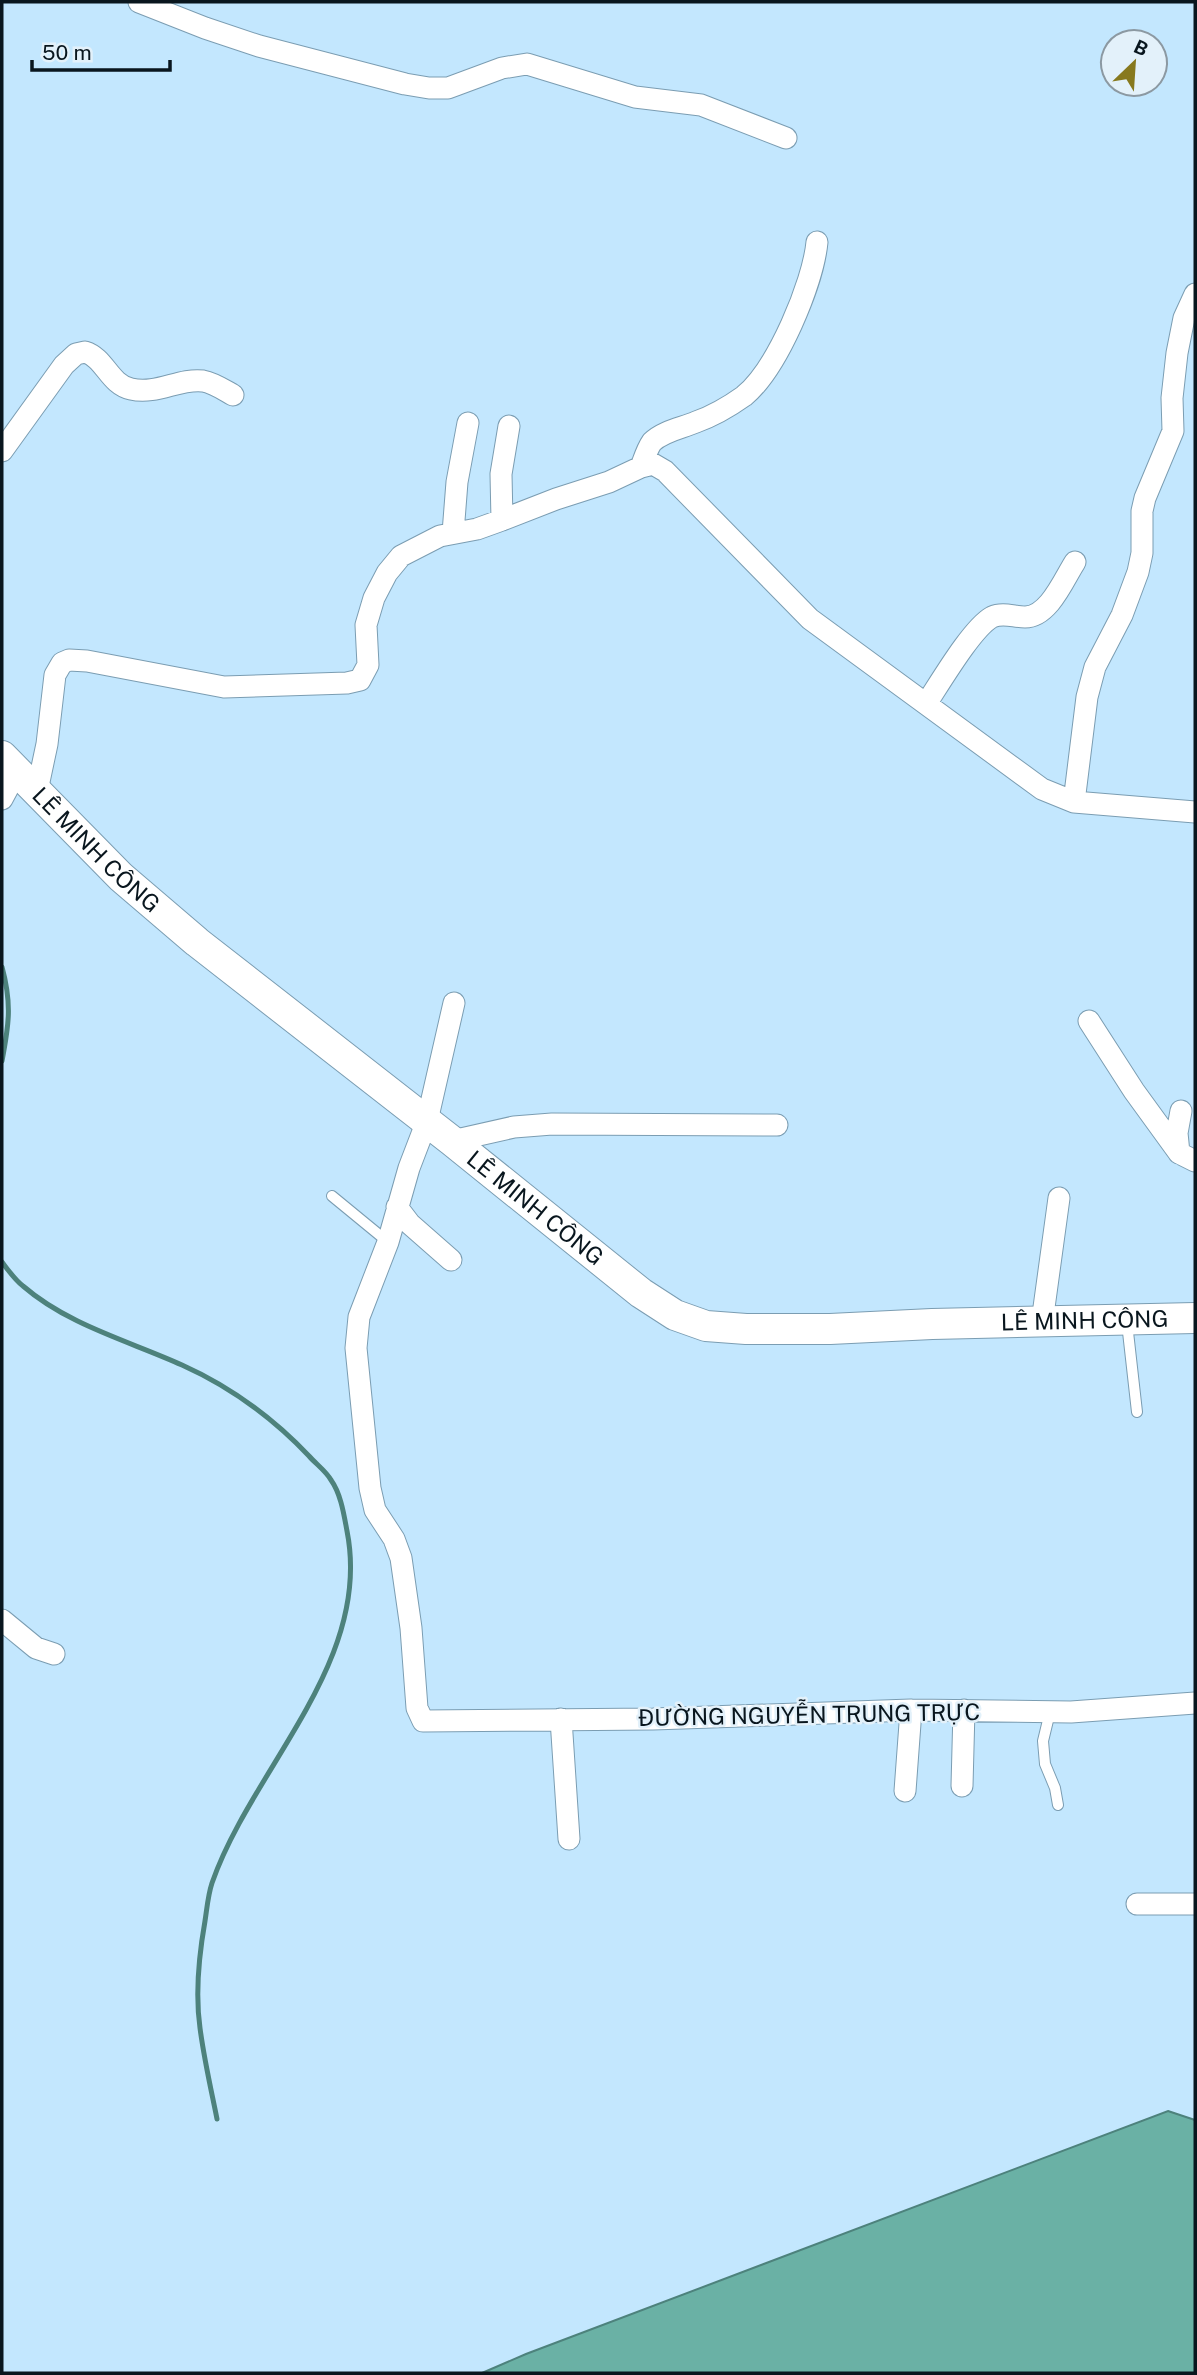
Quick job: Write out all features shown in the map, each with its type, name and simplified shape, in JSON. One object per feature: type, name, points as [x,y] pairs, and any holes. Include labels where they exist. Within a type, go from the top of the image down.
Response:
[{"type":"main road","name":"LÊ MINH CÔNG","points":[[18,773],[121,877],[166,915],[641,1293],[657,1305],[692,1322],[724,1328],[770,1329],[1195,1318]]},
{"type":"street","points":[[139,2],[259,46],[405,84],[448,88],[502,68],[527,64],[624,94],[701,105],[786,138]]},
{"type":"street","points":[[641,467],[648,448],[661,435],[714,414],[743,396],[760,380],[803,298],[816,263],[817,242]]},
{"type":"street","points":[[1074,802],[1092,677],[1122,615],[1138,572],[1142,553],[1142,511],[1172,431],[1172,398],[1177,353],[1184,318],[1195,294]]},
{"type":"street","points":[[2,451],[64,365],[76,354],[85,352],[96,358],[116,382],[128,388],[147,391],[199,381],[233,395]]},
{"type":"street","points":[[453,533],[457,482],[468,424]]},
{"type":"street","points":[[502,520],[501,474],[509,426]]},
{"type":"street","points":[[2,799],[18,773],[47,744],[55,674],[62,663],[69,660],[88,661],[224,687],[360,680],[367,671],[368,615],[373,598],[396,560],[440,536],[502,520],[653,464],[665,471],[810,619],[1042,789],[1074,802],[1195,812]]},
{"type":"street","points":[[926,704],[982,625],[1000,615],[1034,615],[1047,606],[1075,562]]},
{"type":"street","points":[[388,1242],[397,1207],[427,1121],[454,1003]]},
{"type":"street","points":[[1089,1021],[1134,1091],[1187,1157]]},
{"type":"street","points":[[1181,1111],[1177,1133],[1187,1157]]},
{"type":"street","points":[[452,1141],[514,1127],[552,1124],[777,1125]]},
{"type":"street","points":[[1042,1322],[1059,1198]]},
{"type":"street","points":[[397,1207],[410,1224],[451,1260]]},
{"type":"street","name":"ĐƯỜNG NGUYỄN TRUNG TRỰC","points":[[388,1242],[359,1317],[356,1348],[370,1488],[375,1510],[394,1539],[401,1558],[411,1628],[417,1708],[423,1721],[653,1719],[911,1710],[1050,1712],[1195,1703]]},
{"type":"street","points":[[2,1620],[36,1648],[54,1654]]},
{"type":"street","points":[[905,1791],[911,1710]]},
{"type":"street","points":[[962,1786],[964,1710]]},
{"type":"street","points":[[561,1719],[569,1839]]},
{"type":"street","points":[[1137,1904],[1195,1904]]},
{"type":"lane","points":[[332,1196],[388,1242]]},
{"type":"lane","points":[[1127,1320],[1137,1412]]},
{"type":"lane","points":[[1050,1712],[1043,1741],[1045,1764],[1055,1788],[1058,1805]]},
{"type":"shaded area","points":[[1168,2111],[1195,2120],[1195,2373],[482,2373],[526,2354]]},
{"type":"waterway","points":[[2,967],[8,1014],[2,1061]]},
{"type":"waterway","points":[[2,1262],[20,1284],[59,1311],[200,1374],[250,1405],[281,1429],[326,1474],[342,1505],[347,1531],[350,1579],[342,1625],[326,1670],[230,1840],[210,1892],[199,1961],[198,2001],[200,2028],[217,2119]]}]
